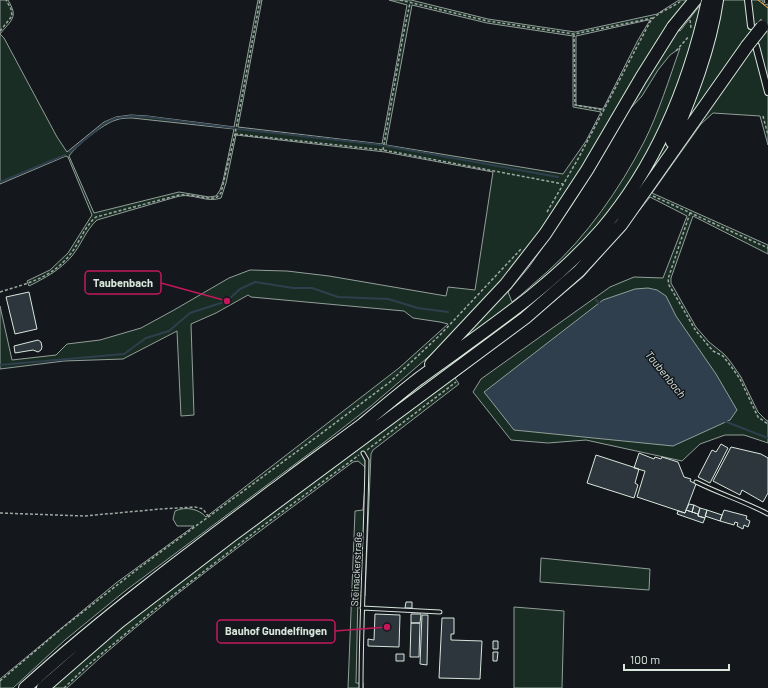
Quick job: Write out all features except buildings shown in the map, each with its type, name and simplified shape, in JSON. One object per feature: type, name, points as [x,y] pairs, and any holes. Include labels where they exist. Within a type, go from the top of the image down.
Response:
[{"type":"highway","points":[[416,382],[506,284],[545,234],[587,170],[641,78],[674,27],[695,0]]},
{"type":"highway","points":[[25,688],[62,654],[169,568],[516,308],[568,264],[602,229],[616,211],[643,170],[674,109],[689,69],[708,0]]},
{"type":"highway","points":[[663,163],[700,71],[711,33],[718,0]]},
{"type":"highway","points":[[43,688],[119,622],[525,318],[579,272],[625,220],[663,163],[752,46],[760,24]]},
{"type":"street","points":[[748,0],[760,24]]},
{"type":"street","points":[[752,46],[768,92]]},
{"type":"lane","name":"Steinackerstraße","points":[[361,688],[367,460],[363,453]]},
{"type":"lane","points":[[696,482],[749,504],[768,514]]},
{"type":"lane","points":[[362,608],[440,612]]},
{"type":"path","points":[[0,31],[12,16],[11,9],[6,0]]},
{"type":"path","points":[[0,292],[28,284],[51,273],[71,253],[89,222],[96,217],[179,195],[190,194],[207,198],[216,198],[221,193],[235,134],[260,0]]},
{"type":"path","points":[[400,0],[488,21],[574,34],[654,18],[674,7],[682,0]]},
{"type":"path","points":[[764,0],[765,4]]},
{"type":"path","points":[[383,150],[410,3]]},
{"type":"path","points":[[546,214],[654,18]]},
{"type":"path","points":[[676,51],[691,34],[690,20]]},
{"type":"path","points":[[574,34],[575,106],[604,110]]},
{"type":"path","points":[[762,116],[768,136]]},
{"type":"path","points":[[235,134],[383,150],[563,184]]},
{"type":"path","points":[[653,196],[768,248]]},
{"type":"path","points":[[690,213],[668,279],[669,285],[696,330],[713,351],[723,356],[733,369],[758,416],[768,424]]},
{"type":"path","points":[[0,681],[62,629],[139,568],[390,382],[440,335],[524,245]]},
{"type":"path","points":[[64,688],[87,666],[154,610],[456,382]]},
{"type":"path","points":[[0,513],[84,516],[161,508],[195,507],[203,510],[208,517]]},
{"type":"green space","points":[[0,0],[8,0],[13,11],[13,15],[10,22],[0,34]]},
{"type":"green space","points":[[258,0],[262,0],[238,127],[382,144],[407,5],[389,0],[411,0],[488,19],[575,32],[657,14],[679,0],[688,0],[673,27],[680,31],[704,0],[762,0],[764,5],[768,4],[768,145],[760,116],[713,113],[701,124],[652,193],[768,245],[768,254],[693,216],[671,278],[671,283],[696,327],[709,342],[730,361],[741,377],[758,412],[768,421],[768,443],[744,435],[725,435],[700,444],[682,461],[586,440],[548,443],[511,440],[473,392],[481,379],[610,287],[634,277],[663,278],[687,216],[650,197],[583,277],[541,312],[455,378],[459,384],[373,450],[371,454],[365,596],[358,595],[356,683],[363,683],[363,688],[348,688],[355,511],[363,510],[366,472],[365,467],[358,461],[353,462],[171,599],[101,657],[67,688],[50,688],[76,664],[144,609],[363,443],[38,688],[28,688],[448,355],[440,347],[371,406],[326,441],[125,591],[65,640],[13,688],[0,688],[0,679],[116,583],[194,526],[177,526],[173,519],[175,511],[179,509],[192,509],[200,512],[206,517],[399,368],[448,324],[413,318],[404,311],[251,297],[248,295],[216,313],[191,324],[194,415],[181,416],[177,331],[123,359],[64,361],[0,369],[0,306],[12,360],[56,355],[67,344],[100,340],[141,328],[229,278],[250,270],[287,271],[329,276],[446,296],[448,287],[475,290],[493,172],[385,152],[236,135],[226,183],[221,198],[209,199],[181,196],[97,220],[67,261],[52,273],[29,286],[27,281],[50,270],[68,253],[92,215],[68,157],[66,156],[0,184],[0,34],[4,38],[57,137],[67,152],[104,122],[116,117],[131,115],[147,116],[234,127]],"holes":[[[412,5],[487,23],[573,36],[573,107],[601,112],[586,141],[563,174],[386,145]],[[761,19],[762,35],[748,54],[746,37]],[[650,20],[638,40],[603,109],[576,105],[576,36]],[[680,48],[664,95],[644,142],[613,195],[589,228],[562,258],[512,302],[508,292],[529,267],[570,208],[593,172],[628,111],[642,96],[658,70],[670,55]],[[122,118],[234,129],[223,181],[216,196],[209,197],[179,192],[94,213],[69,156],[98,130],[105,125]]]},
{"type":"green space","points":[[541,558],[650,569],[649,590],[540,582]]},
{"type":"green space","points":[[514,607],[564,611],[562,688],[514,688]]},
{"type":"water","points":[[648,288],[657,290],[666,296],[676,316],[716,374],[737,410],[730,420],[673,446],[514,430],[484,392],[603,300],[635,289]]},
{"type":"waterway","points":[[70,152],[105,123],[116,118],[132,116],[148,117],[234,128]]},
{"type":"waterway","points":[[238,129],[382,145]]},
{"type":"waterway","points":[[386,146],[558,177]]},
{"type":"waterway","points":[[0,182],[65,155]]},
{"type":"waterway","name":"Taubenbach","points":[[0,365],[124,354],[146,338],[169,331],[190,313],[227,301],[240,289],[255,282],[293,288],[312,288],[338,297],[388,299],[418,308],[448,312]]},
{"type":"waterway","name":"Taubenbach","points":[[596,300],[600,304]]},
{"type":"waterway","name":"Taubenbach","points":[[724,421],[768,438]]},
{"type":"power","points":[[758,0],[768,8]]},
{"type":"place","name":"Taubenbach","points":[[227,301]]},
{"type":"place","name":"Bauhof Gundelfingen","points":[[387,627]]}]
